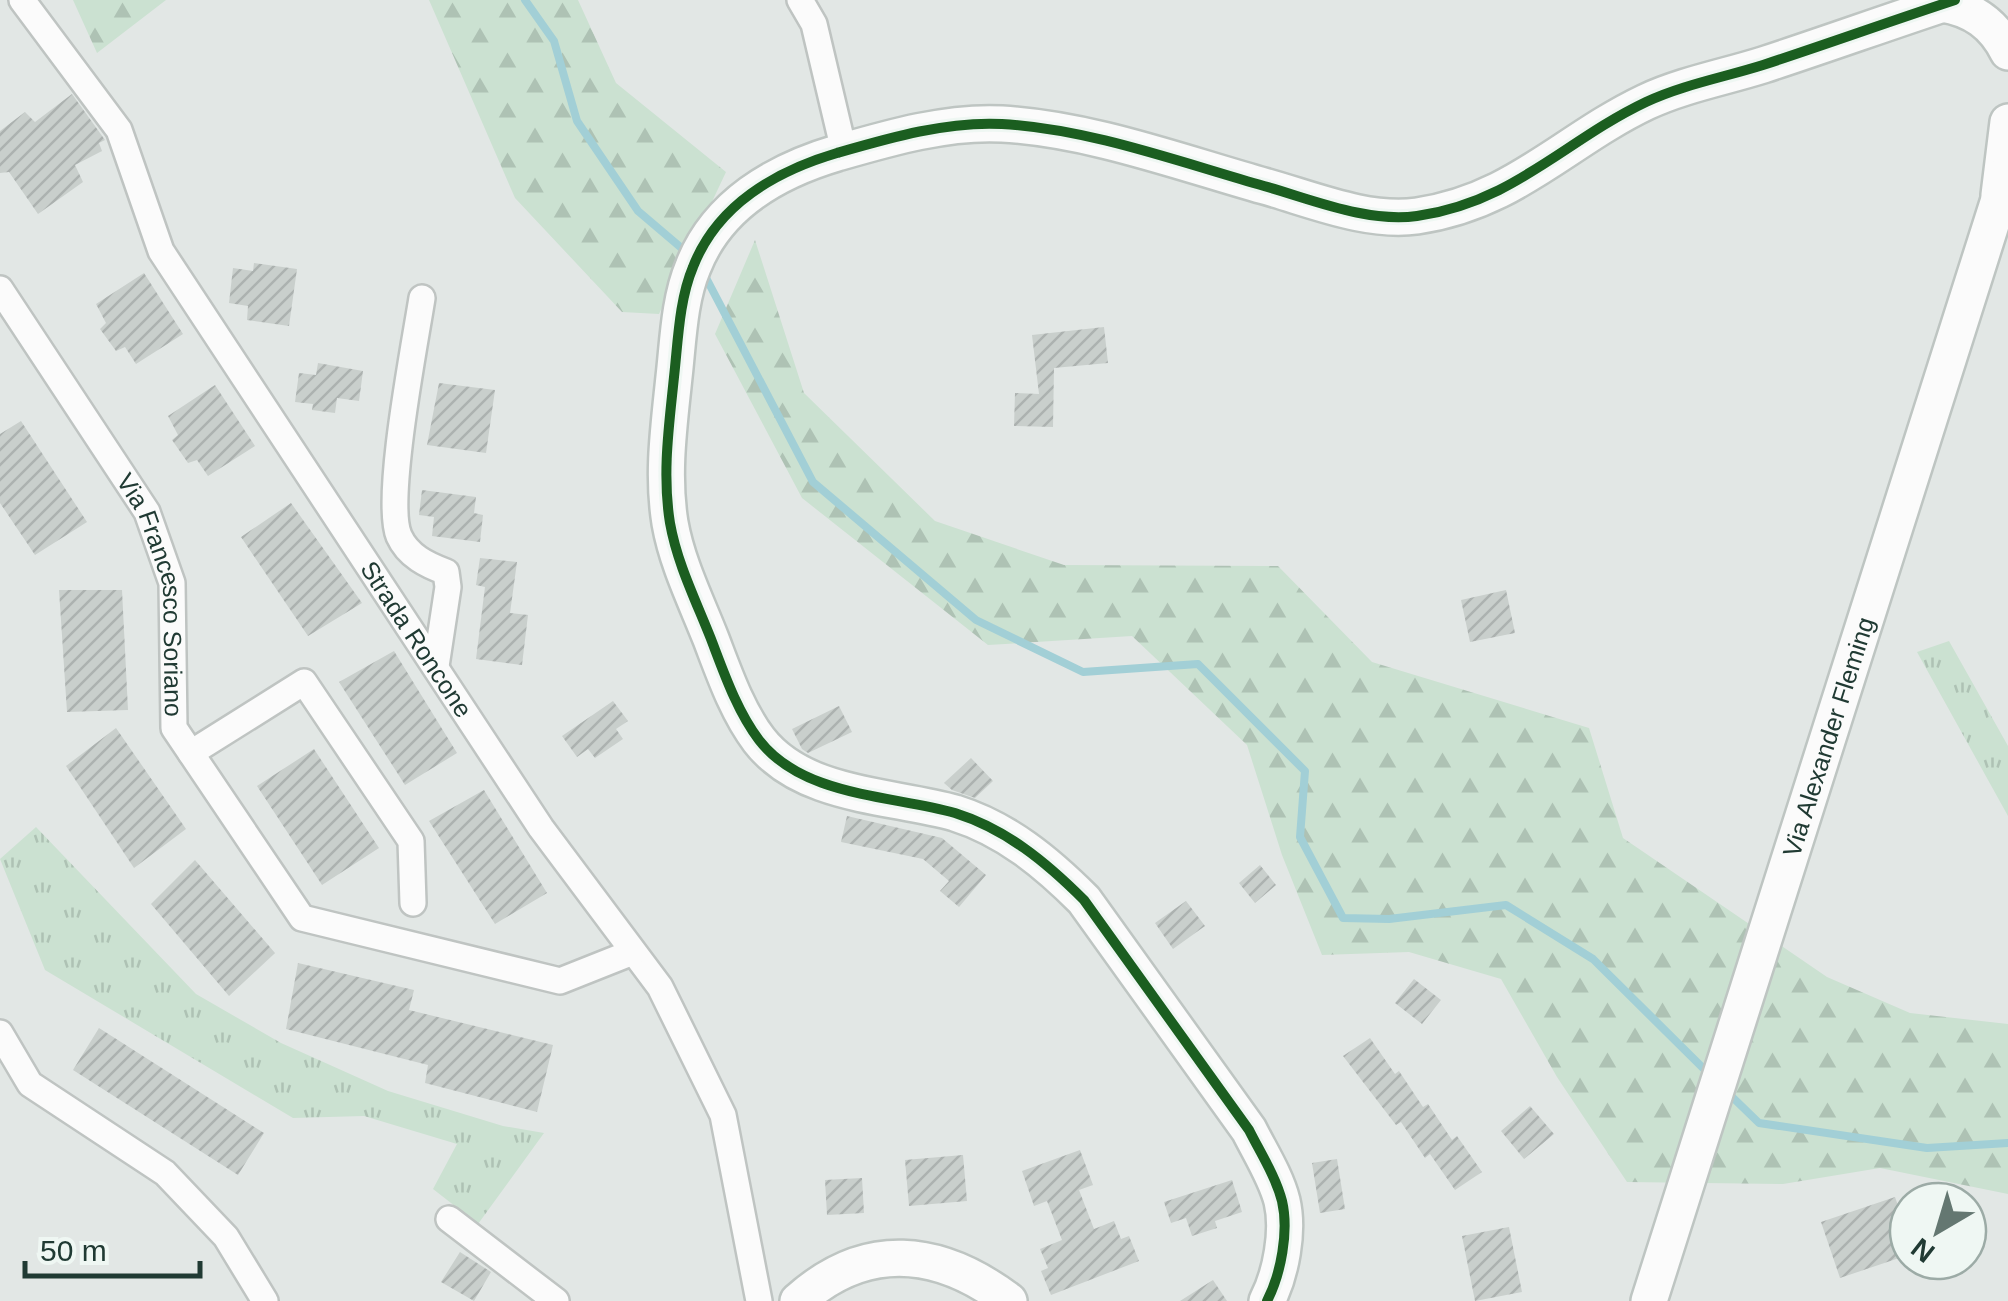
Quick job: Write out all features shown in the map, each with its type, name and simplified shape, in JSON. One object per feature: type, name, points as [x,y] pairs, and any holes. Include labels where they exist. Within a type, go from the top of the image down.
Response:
[{"type":"street","name":"Strada Roncone","points":[[22,0],[119,130],[161,251],[542,828],[660,987],[723,1115],[759,1301]]},
{"type":"street","points":[[800,0],[814,24],[844,151]]},
{"type":"street","points":[[1267,1301],[1280,1264],[1283,1235],[1282,1202],[1268,1168],[1249,1130],[1084,900],[1051,867],[1005,834],[958,814],[824,783],[788,767],[761,743],[744,716],[683,569],[671,526],[666,470],[678,341],[694,262],[716,228],[744,198],[796,165],[891,138],[999,124],[1108,142],[1357,212],[1409,218],[1451,210],[1488,196],[1537,171],[1648,101],[1948,1],[1992,27],[2008,52]]},
{"type":"street","name":"Via Alexander Fleming","points":[[1649,1301],[2004,184],[2008,122]]},
{"type":"street","name":"Via Francesco Soriano","points":[[0,289],[147,512],[172,583],[174,728],[302,918],[560,982],[633,952]]},
{"type":"street","points":[[422,298],[395,483],[398,534],[419,562],[446,572],[448,586],[436,666]]},
{"type":"street","points":[[191,753],[304,682],[411,842],[413,903]]},
{"type":"street","points":[[0,1033],[30,1084],[165,1174],[226,1237],[265,1301]]},
{"type":"street","points":[[449,1219],[556,1301]]},
{"type":"street","points":[[798,1301],[840,1271],[868,1260],[901,1256],[941,1263],[970,1274],[1009,1301]]},
{"type":"green space","points":[[73,0],[166,0],[97,53]]},
{"type":"green space","points":[[429,0],[578,0],[616,83],[726,172],[659,314],[622,312],[515,198]]},
{"type":"green space","points":[[755,240],[804,393],[935,521],[1064,565],[1278,566],[1372,662],[1589,728],[1623,838],[1827,977],[1910,1013],[2008,1024],[2008,1194],[1988,1190],[1988,1181],[1944,1181],[1880,1168],[1783,1184],[1627,1182],[1557,1077],[1501,979],[1409,952],[1322,955],[1282,855],[1247,745],[1132,636],[988,645],[802,498],[715,334]]},
{"type":"green space","points":[[1949,641],[2008,746],[2008,816],[1917,652]]},
{"type":"green space","points":[[36,827],[196,994],[281,1043],[388,1091],[503,1126],[544,1133],[478,1224],[433,1189],[457,1144],[364,1116],[293,1118],[45,970],[0,859]]},
{"type":"building","points":[[72,94],[105,140],[99,143],[102,151],[75,165],[83,182],[38,214],[9,172],[0,173],[0,131],[25,112],[35,122]]},
{"type":"building","points":[[254,263],[297,269],[289,326],[247,320],[248,306],[229,303],[233,268],[253,271]]},
{"type":"building","points":[[144,273],[183,334],[136,364],[125,347],[116,351],[100,329],[106,323],[96,304]]},
{"type":"building","points":[[1104,327],[1108,363],[1054,368],[1053,427],[1014,426],[1015,393],[1039,394],[1032,335]]},
{"type":"building","points":[[318,363],[363,371],[359,401],[337,398],[335,413],[312,410],[313,404],[295,402],[299,373],[316,375]]},
{"type":"building","points":[[439,383],[495,390],[486,453],[427,445]]},
{"type":"building","points":[[215,385],[255,446],[208,476],[197,460],[188,463],[172,440],[178,435],[168,416]]},
{"type":"building","points":[[21,421],[87,522],[35,555],[0,503],[0,434]]},
{"type":"building","points":[[422,490],[476,497],[474,513],[483,515],[480,542],[432,536],[434,517],[419,515]]},
{"type":"building","points":[[291,503],[362,603],[308,636],[241,537]]},
{"type":"building","points":[[480,558],[517,562],[510,613],[528,615],[522,665],[476,659],[485,587],[476,585]]},
{"type":"building","points":[[59,590],[122,590],[128,710],[67,712]]},
{"type":"building","points":[[1506,590],[1515,633],[1470,642],[1461,600]]},
{"type":"building","points":[[394,651],[457,753],[405,785],[339,682]]},
{"type":"building","points":[[613,701],[628,721],[616,729],[623,739],[595,758],[588,749],[577,757],[562,736]]},
{"type":"building","points":[[839,706],[852,732],[808,753],[802,749],[792,729]]},
{"type":"building","points":[[116,728],[186,829],[134,868],[66,766]]},
{"type":"building","points":[[314,749],[379,848],[322,885],[257,786]]},
{"type":"building","points":[[971,758],[993,781],[975,798],[944,783]]},
{"type":"building","points":[[484,790],[547,893],[495,924],[429,821]]},
{"type":"building","points":[[847,816],[942,838],[986,875],[959,907],[940,891],[949,881],[923,859],[841,842]]},
{"type":"building","points":[[195,860],[275,953],[229,996],[151,904]]},
{"type":"building","points":[[1260,865],[1276,885],[1255,903],[1239,883]]},
{"type":"building","points":[[1186,901],[1205,926],[1173,949],[1155,923]]},
{"type":"building","points":[[298,963],[414,990],[409,1010],[553,1045],[537,1112],[425,1083],[428,1065],[286,1029]]},
{"type":"building","points":[[1414,979],[1441,1000],[1422,1024],[1395,1003]]},
{"type":"building","points":[[99,1028],[264,1133],[238,1175],[73,1070]]},
{"type":"building","points":[[1370,1038],[1423,1107],[1428,1104],[1452,1140],[1457,1136],[1482,1172],[1455,1190],[1430,1154],[1425,1158],[1401,1122],[1396,1125],[1343,1056]]},
{"type":"building","points":[[1530,1106],[1554,1134],[1524,1159],[1501,1131]]},
{"type":"building","points":[[1080,1150],[1093,1185],[1079,1190],[1094,1229],[1114,1221],[1121,1239],[1129,1236],[1139,1261],[1051,1295],[1041,1271],[1048,1268],[1040,1249],[1062,1240],[1047,1201],[1034,1206],[1022,1171]]},
{"type":"building","points":[[963,1155],[967,1201],[909,1206],[905,1160]]},
{"type":"building","points":[[1337,1159],[1345,1209],[1320,1213],[1312,1163]]},
{"type":"building","points":[[862,1178],[864,1213],[827,1215],[825,1180]]},
{"type":"building","points":[[1232,1180],[1242,1212],[1215,1221],[1217,1228],[1192,1236],[1186,1218],[1171,1223],[1164,1202]]},
{"type":"building","points":[[1888,1199],[1888,1262],[1840,1278],[1821,1222]]},
{"type":"building","points":[[1509,1227],[1522,1292],[1475,1301],[1462,1236]]},
{"type":"building","points":[[460,1252],[491,1272],[474,1301],[441,1282]]},
{"type":"building","points":[[1213,1280],[1227,1301],[1180,1301]]},
{"type":"waterway","points":[[525,0],[554,41],[577,121],[638,211],[685,251]]},
{"type":"waterway","points":[[704,274],[813,482],[976,620],[1083,672],[1198,664],[1305,771],[1300,837],[1343,918],[1389,919],[1506,905],[1593,959],[1708,1073]]},
{"type":"waterway","points":[[1725,1090],[1759,1123],[1927,1148],[2008,1143]]},
{"type":"cycle path","points":[[1267,1301],[1280,1265],[1285,1225],[1282,1201],[1272,1174],[1249,1130],[1084,900],[1024,848],[974,820],[849,791],[799,773],[777,759],[744,717],[682,567],[668,505],[667,450],[680,321],[688,280],[704,245],[733,208],[792,170],[898,136],[981,124],[1068,132],[1339,208],[1379,216],[1417,216],[1482,198],[1660,96],[1955,0]]}]
